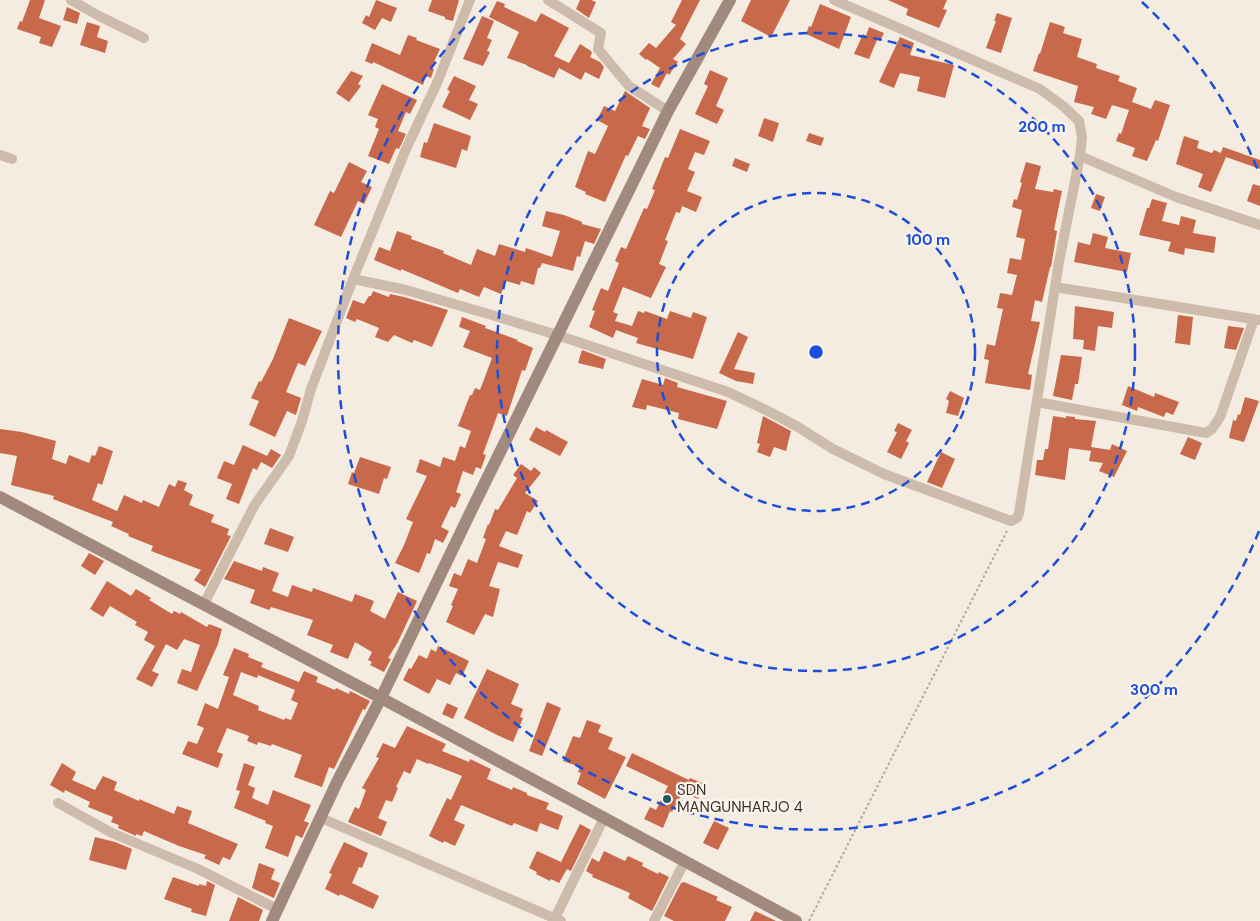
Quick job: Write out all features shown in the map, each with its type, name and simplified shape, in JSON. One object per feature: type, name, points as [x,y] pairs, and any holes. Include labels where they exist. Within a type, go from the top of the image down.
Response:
[{"type":"street","points":[[71,0],[144,38]]},
{"type":"street","points":[[204,604],[254,506],[289,456],[311,389],[353,279],[406,148],[437,83],[470,0]]},
{"type":"street","points":[[548,0],[601,33],[598,49],[629,86],[668,111]]},
{"type":"street","points":[[58,803],[112,833],[198,869],[275,915],[668,111],[730,0]]},
{"type":"street","points":[[353,279],[406,290],[557,335],[728,392],[783,419],[833,449],[884,474],[1011,521],[1017,518],[1055,287],[1080,156],[1082,137],[1079,121],[1040,89],[834,0]]},
{"type":"street","points":[[0,155],[12,159]]},
{"type":"street","points":[[1080,156],[1176,197],[1260,225]]},
{"type":"street","points":[[1037,402],[1206,432],[1212,429],[1220,417],[1257,319],[1055,287]]},
{"type":"street","points":[[0,497],[796,921]]},
{"type":"street","points":[[321,818],[558,920],[604,818]]},
{"type":"street","points":[[654,921],[685,861]]},
{"type":"path","points":[[809,921],[1011,521]]},
{"type":"building","points":[[30,0],[45,0],[39,18],[61,26],[52,47],[39,43],[41,37],[17,29],[20,21],[22,22]]},
{"type":"building","points":[[376,0],[397,8],[391,22],[382,18],[375,30],[362,23],[366,15],[369,17]]},
{"type":"building","points":[[432,0],[459,0],[453,21],[428,11]]},
{"type":"building","points":[[580,0],[596,2],[589,18],[576,9]]},
{"type":"building","points":[[682,0],[700,0],[680,39],[686,44],[673,59],[678,62],[669,75],[667,73],[659,88],[651,84],[660,68],[639,54],[649,43],[656,48],[676,25],[671,22]]},
{"type":"building","points":[[751,0],[790,0],[771,37],[741,21]]},
{"type":"building","points":[[888,0],[947,0],[943,9],[947,10],[939,28],[906,15],[908,9]]},
{"type":"building","points":[[497,1],[505,4],[504,7],[536,22],[541,13],[569,28],[554,56],[569,63],[580,44],[591,51],[590,57],[600,62],[604,67],[599,79],[585,72],[581,80],[559,68],[554,78],[507,58],[519,32],[489,17]]},
{"type":"building","points":[[820,4],[851,17],[839,49],[806,34],[809,26],[811,27]]},
{"type":"building","points":[[67,7],[80,13],[77,24],[63,20]]},
{"type":"building","points":[[997,13],[1012,18],[1001,53],[986,48]]},
{"type":"building","points":[[482,16],[494,21],[487,38],[492,40],[487,51],[490,52],[483,66],[463,59]]},
{"type":"building","points":[[87,22],[100,26],[97,37],[108,41],[105,53],[80,45]]},
{"type":"building","points":[[1050,22],[1065,27],[1063,33],[1082,39],[1077,57],[1097,64],[1096,68],[1120,76],[1118,81],[1137,88],[1132,102],[1151,109],[1155,100],[1170,105],[1158,141],[1156,140],[1147,161],[1132,156],[1135,148],[1116,141],[1119,133],[1121,134],[1129,110],[1112,105],[1106,119],[1091,114],[1094,107],[1074,102],[1078,86],[1033,71]]},
{"type":"building","points":[[869,27],[884,33],[880,41],[877,40],[869,59],[854,54],[863,34],[866,36]]},
{"type":"building","points":[[408,35],[440,49],[431,68],[434,69],[431,78],[426,76],[423,85],[373,62],[372,64],[365,61],[372,43],[400,55]]},
{"type":"building","points":[[900,37],[914,43],[910,55],[954,65],[945,98],[917,91],[920,77],[900,73],[894,88],[879,82]]},
{"type":"building","points":[[710,70],[728,78],[716,106],[724,110],[717,124],[695,114],[708,86],[704,84]]},
{"type":"building","points":[[351,71],[363,76],[358,84],[361,86],[349,102],[336,93]]},
{"type":"building","points":[[454,76],[476,86],[469,100],[478,104],[470,120],[442,107],[450,91],[447,90]]},
{"type":"building","points":[[382,84],[417,100],[410,114],[406,112],[398,131],[406,134],[399,149],[396,148],[389,164],[368,156],[379,129],[375,127],[378,119],[368,115]]},
{"type":"building","points":[[625,91],[650,108],[642,126],[650,129],[645,139],[638,136],[628,156],[626,155],[605,202],[585,194],[586,192],[575,187],[588,151],[595,154],[608,126],[597,120],[604,106],[615,111]]},
{"type":"building","points":[[764,118],[779,123],[773,142],[758,136]]},
{"type":"building","points":[[434,123],[471,136],[467,151],[462,149],[456,168],[420,157],[424,142],[427,143]]},
{"type":"building","points":[[680,129],[710,141],[704,155],[695,152],[688,169],[695,172],[687,191],[702,197],[696,212],[682,206],[680,213],[676,212],[665,240],[668,241],[659,264],[666,267],[651,298],[623,287],[613,312],[618,314],[615,321],[632,326],[638,311],[644,313],[645,311],[667,319],[670,311],[691,318],[693,312],[707,317],[693,359],[636,343],[638,338],[616,330],[613,338],[589,327],[595,311],[592,310],[601,288],[608,291],[619,263],[615,261],[621,247],[626,249],[644,208],[647,209],[655,190],[652,189],[665,157],[668,158]]},
{"type":"building","points":[[809,133],[824,138],[821,146],[806,141]]},
{"type":"building","points":[[1184,136],[1199,141],[1197,148],[1212,153],[1214,150],[1221,153],[1223,147],[1260,160],[1260,169],[1226,157],[1211,192],[1198,187],[1203,174],[1176,164]]},
{"type":"building","points":[[735,158],[750,164],[747,172],[732,166]]},
{"type":"building","points":[[349,162],[367,171],[361,182],[372,187],[364,204],[358,201],[341,237],[314,225],[330,191],[334,193]]},
{"type":"building","points":[[1026,162],[1041,166],[1035,189],[1053,192],[1054,189],[1062,191],[1054,230],[1057,231],[1051,267],[1042,302],[1035,300],[1031,321],[1040,322],[1028,374],[1032,375],[1030,390],[985,383],[989,360],[984,359],[987,344],[995,346],[1003,309],[997,308],[1000,293],[1012,295],[1017,275],[1007,273],[1010,258],[1021,260],[1025,239],[1016,237],[1022,210],[1012,207],[1014,199],[1017,200]]},
{"type":"building","points":[[1253,184],[1260,186],[1260,206],[1247,201]]},
{"type":"building","points":[[1096,194],[1105,197],[1100,211],[1091,208]]},
{"type":"building","points":[[1152,199],[1167,203],[1162,221],[1179,225],[1181,216],[1196,220],[1193,233],[1216,237],[1214,253],[1185,248],[1184,255],[1168,251],[1171,242],[1139,235],[1147,208],[1149,208]]},
{"type":"building","points":[[546,211],[564,215],[582,222],[582,224],[601,229],[594,244],[585,241],[580,257],[577,256],[573,271],[542,263],[540,268],[538,268],[534,285],[521,281],[520,285],[506,281],[501,294],[484,287],[479,297],[460,289],[458,293],[374,260],[379,247],[390,251],[397,231],[412,236],[411,239],[444,251],[443,253],[471,265],[477,249],[495,256],[499,244],[525,252],[526,248],[552,257],[560,231],[542,226]]},
{"type":"building","points":[[1093,233],[1108,237],[1105,248],[1131,253],[1127,272],[1074,262],[1078,242],[1090,245]]},
{"type":"building","points":[[373,291],[389,297],[390,294],[404,297],[448,310],[432,347],[414,340],[412,343],[394,335],[388,342],[375,337],[379,328],[357,319],[355,322],[346,318],[353,300],[364,304]]},
{"type":"building","points":[[1075,306],[1114,312],[1112,328],[1098,326],[1095,351],[1083,349],[1084,340],[1073,339]]},
{"type":"building","points":[[1178,315],[1193,317],[1190,345],[1175,343]]},
{"type":"building","points":[[462,317],[533,348],[525,371],[522,370],[507,416],[498,413],[483,454],[486,455],[481,469],[476,467],[473,475],[463,471],[456,492],[461,494],[455,508],[451,506],[441,527],[449,531],[443,543],[435,539],[430,554],[427,553],[419,573],[395,563],[413,522],[406,519],[427,476],[416,472],[420,459],[440,467],[443,457],[455,461],[460,446],[465,448],[471,431],[458,426],[470,395],[472,395],[475,388],[480,390],[492,358],[463,347],[470,331],[459,327]]},
{"type":"building","points":[[289,318],[322,331],[305,366],[298,363],[286,392],[301,398],[296,415],[287,411],[275,437],[249,425],[259,401],[251,398],[273,359]]},
{"type":"building","points":[[1228,326],[1244,328],[1236,350],[1224,348]]},
{"type":"building","points":[[738,332],[748,337],[734,369],[755,373],[753,384],[736,381],[719,373]]},
{"type":"building","points":[[582,350],[606,359],[603,369],[578,363]]},
{"type":"building","points":[[1061,355],[1082,357],[1078,384],[1075,384],[1072,400],[1053,396]]},
{"type":"building","points":[[665,378],[678,383],[677,387],[727,401],[717,429],[678,419],[679,413],[647,405],[646,410],[632,407],[642,379],[663,385]]},
{"type":"building","points":[[1128,386],[1154,397],[1155,393],[1179,402],[1173,415],[1166,412],[1164,417],[1138,407],[1137,411],[1122,405]]},
{"type":"building","points":[[950,391],[964,398],[958,416],[946,413],[949,401],[946,399]]},
{"type":"building","points":[[1245,397],[1259,401],[1244,442],[1229,438],[1233,420],[1236,421],[1238,414],[1240,415]]},
{"type":"building","points":[[763,416],[791,431],[786,451],[774,447],[770,457],[757,452],[760,444],[757,443]]},
{"type":"building","points":[[1053,416],[1075,417],[1075,419],[1096,421],[1091,447],[1110,450],[1112,444],[1127,451],[1114,477],[1099,471],[1103,463],[1089,461],[1091,451],[1069,448],[1065,480],[1035,475],[1037,460],[1043,460],[1045,449],[1048,449]]},
{"type":"building","points":[[898,423],[912,430],[906,441],[909,443],[901,459],[887,452],[897,432],[894,431]]},
{"type":"building","points":[[536,427],[545,432],[546,430],[568,442],[560,456],[529,440]]},
{"type":"building","points":[[0,429],[22,432],[56,441],[52,459],[66,464],[69,455],[89,463],[92,455],[95,456],[99,446],[113,451],[102,485],[98,483],[92,500],[117,511],[124,495],[142,503],[143,500],[159,507],[169,484],[175,487],[178,480],[187,483],[184,490],[193,495],[189,505],[214,515],[211,522],[229,529],[227,535],[231,536],[205,587],[194,580],[201,570],[151,551],[153,546],[128,536],[129,534],[111,526],[113,522],[53,499],[54,496],[11,485],[17,456],[0,453]]},
{"type":"building","points":[[1188,437],[1202,443],[1195,460],[1180,454]]},
{"type":"building","points":[[243,445],[267,456],[271,449],[281,455],[272,468],[261,462],[257,470],[253,468],[239,504],[226,499],[232,484],[217,478],[224,461],[234,465]]},
{"type":"building","points":[[941,452],[955,459],[942,488],[927,482]]},
{"type":"building","points":[[360,457],[391,467],[387,479],[384,478],[379,494],[348,484]]},
{"type":"building","points":[[521,464],[531,471],[534,467],[541,473],[525,493],[538,501],[530,513],[527,511],[517,535],[506,531],[499,546],[523,555],[518,568],[498,562],[489,586],[500,589],[493,617],[485,614],[474,635],[446,622],[458,589],[449,586],[454,573],[461,576],[468,559],[477,563],[486,539],[483,538],[488,524],[495,509],[498,510],[517,478],[513,475]]},
{"type":"building","points":[[270,528],[294,537],[288,552],[264,544]]},
{"type":"building","points":[[89,553],[104,561],[95,575],[81,566]]},
{"type":"building","points":[[234,561],[262,571],[263,567],[279,573],[272,591],[288,597],[292,585],[312,592],[313,588],[352,602],[355,594],[374,601],[370,611],[385,619],[398,592],[417,601],[398,642],[388,658],[391,659],[384,672],[370,665],[372,662],[368,660],[372,652],[355,642],[348,659],[330,652],[333,645],[307,635],[313,620],[271,607],[269,610],[250,603],[255,590],[224,579]]},
{"type":"building","points":[[107,581],[131,596],[136,589],[151,598],[149,600],[172,614],[174,611],[180,614],[181,612],[207,627],[209,624],[222,629],[218,644],[197,691],[177,683],[182,669],[191,672],[200,645],[184,639],[177,650],[166,644],[152,671],[159,674],[152,687],[136,679],[155,646],[144,640],[148,632],[135,625],[137,622],[110,606],[103,617],[90,609]]},
{"type":"building","points":[[438,646],[469,661],[462,676],[456,673],[450,685],[437,679],[429,694],[403,680],[419,655],[427,659],[431,649],[436,652]]},
{"type":"building","points":[[234,648],[249,654],[248,657],[263,663],[261,667],[299,682],[304,671],[318,677],[316,682],[349,694],[350,691],[370,701],[365,710],[363,709],[334,769],[329,767],[322,787],[294,777],[302,755],[272,744],[271,746],[258,742],[257,745],[247,741],[249,736],[227,728],[217,752],[223,754],[218,768],[182,754],[188,741],[197,744],[204,728],[197,725],[205,703],[218,709],[229,677],[223,675]],"holes":[[[241,672],[257,678],[258,675],[295,690],[291,700],[298,703],[291,720],[285,718],[284,720],[258,710],[259,706],[233,695]]]},
{"type":"building","points":[[487,669],[519,684],[511,704],[523,709],[520,717],[523,718],[513,742],[464,718]]},
{"type":"building","points":[[547,702],[561,708],[542,756],[529,751]]},
{"type":"building","points":[[447,703],[458,708],[453,719],[442,714]]},
{"type":"building","points":[[587,720],[601,725],[598,732],[613,738],[608,749],[626,757],[605,799],[577,784],[581,773],[578,772],[580,767],[563,761],[573,736],[580,738]]},
{"type":"building","points":[[407,726],[446,744],[442,751],[469,762],[470,759],[491,769],[487,779],[512,790],[513,787],[527,793],[527,795],[549,803],[546,809],[563,816],[558,830],[540,823],[537,832],[514,823],[512,826],[461,805],[454,820],[465,825],[455,846],[444,841],[443,843],[429,836],[447,798],[451,800],[462,776],[417,759],[410,774],[404,771],[396,787],[398,788],[392,802],[386,800],[378,818],[387,822],[381,836],[348,822],[355,807],[359,809],[366,790],[362,788],[379,758],[376,757],[383,743],[395,748]]},
{"type":"building","points":[[632,753],[689,780],[690,778],[705,784],[698,799],[683,792],[672,812],[670,811],[663,828],[644,819],[650,807],[656,810],[668,786],[626,766]]},
{"type":"building","points":[[62,763],[76,772],[72,780],[95,790],[103,776],[117,782],[114,790],[139,801],[139,799],[174,814],[177,806],[192,811],[188,823],[238,844],[230,860],[223,857],[219,865],[204,858],[206,855],[144,831],[142,836],[136,834],[136,836],[118,828],[119,825],[111,822],[113,817],[88,807],[90,802],[65,790],[64,793],[50,785]]},
{"type":"building","points":[[244,763],[255,767],[248,785],[255,788],[252,798],[268,805],[273,790],[311,805],[304,821],[309,823],[302,838],[296,835],[288,857],[265,848],[273,826],[265,823],[266,821],[234,808],[240,791],[236,790]]},
{"type":"building","points":[[714,821],[729,828],[718,850],[703,843]]},
{"type":"building","points":[[580,824],[591,830],[571,871],[567,869],[559,883],[536,874],[537,872],[529,868],[537,851],[561,862]]},
{"type":"building","points":[[95,837],[132,849],[126,870],[89,860]]},
{"type":"building","points":[[344,842],[368,853],[362,868],[359,867],[352,883],[379,896],[373,909],[325,889],[332,874],[329,873]]},
{"type":"building","points":[[604,851],[625,861],[628,856],[643,863],[642,866],[669,877],[652,911],[628,898],[630,893],[592,877],[593,875],[586,871],[592,858],[599,862]]},
{"type":"building","points":[[259,863],[275,869],[271,879],[280,883],[274,898],[252,888]]},
{"type":"building","points":[[173,877],[199,886],[199,884],[206,886],[207,881],[215,885],[206,916],[191,912],[192,909],[164,899]]},
{"type":"building","points":[[684,882],[718,897],[716,900],[732,907],[725,921],[674,921],[664,916],[681,883]]},
{"type":"building","points":[[238,897],[263,910],[259,921],[229,921]]},
{"type":"building","points":[[755,911],[776,921],[750,921]]},
{"type":"place","name":"SDN MANGUNHARJO 4","points":[[667,799]]}]
